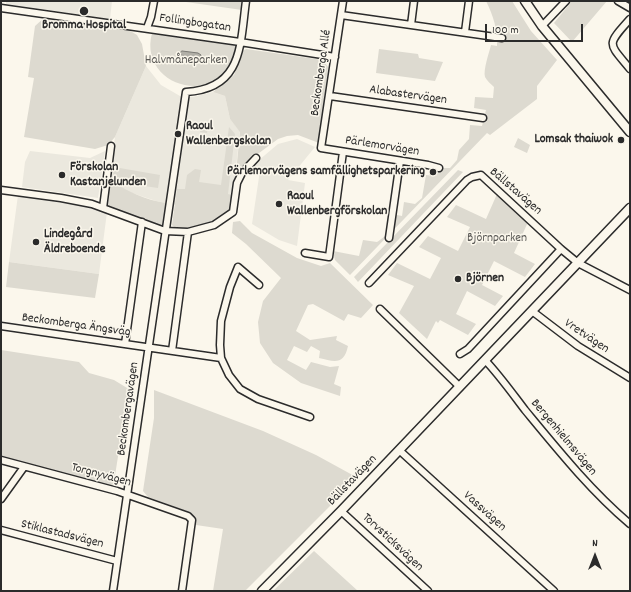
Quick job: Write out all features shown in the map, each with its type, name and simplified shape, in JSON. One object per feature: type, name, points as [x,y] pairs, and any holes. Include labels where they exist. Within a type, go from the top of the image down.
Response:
[{"type":"street","name":"Follingbogatan","points":[[147,28],[151,18],[154,1]]},
{"type":"street","name":"Follingbogatan","points":[[240,42],[246,1]]},
{"type":"street","name":"Beckomberga Allé","points":[[321,148],[330,96],[343,1]]},
{"type":"street","points":[[411,25],[414,1]]},
{"type":"street","points":[[465,32],[469,1]]},
{"type":"street","points":[[525,1],[542,26],[630,132]]},
{"type":"street","points":[[542,26],[566,1]]},
{"type":"street","points":[[618,1],[630,8]]},
{"type":"street","name":"Follingbogatan","points":[[1,8],[147,28],[335,57]]},
{"type":"street","points":[[341,15],[502,38]]},
{"type":"street","points":[[630,19],[612,41],[613,49],[630,69]]},
{"type":"street","name":"Beckombergavägen","points":[[114,591],[186,92],[210,88],[223,80],[232,70],[237,58],[240,42]]},
{"type":"street","name":"Alabastervägen","points":[[330,96],[483,118]]},
{"type":"street","points":[[103,208],[111,146]]},
{"type":"street","name":"Pärlemorvägen","points":[[321,148],[439,168]]},
{"type":"street","points":[[305,253],[329,257],[343,152]]},
{"type":"street","points":[[1,190],[61,198],[92,204],[165,231],[188,232],[214,225],[233,212],[237,183],[242,172],[256,158]]},
{"type":"street","points":[[389,238],[400,161]]},
{"type":"street","name":"Bällstavägen","points":[[369,283],[467,180],[481,175],[578,263]]},
{"type":"street","name":"Bällstavägen","points":[[262,591],[341,511],[630,208]]},
{"type":"street","name":"Beckombergavägen","points":[[124,344],[142,222]]},
{"type":"street","points":[[172,351],[188,232]]},
{"type":"street","points":[[460,354],[468,349],[561,249]]},
{"type":"street","points":[[578,263],[630,290]]},
{"type":"street","points":[[259,285],[238,267],[230,287],[222,321],[220,345],[221,358],[229,374],[240,389],[258,400],[310,417]]},
{"type":"street","points":[[380,309],[460,387]]},
{"type":"street","name":"Vretvägen","points":[[532,311],[578,346],[630,378]]},
{"type":"street","name":"Beckomberga Ängsväg","points":[[1,326],[221,358]]},
{"type":"street","name":"Bergenhielmsvägen","points":[[485,360],[540,429],[594,491],[630,524]]},
{"type":"street","name":"Vassvägen","points":[[399,450],[554,591]]},
{"type":"street","name":"Torgnyvägen","points":[[1,460],[128,494],[188,516],[192,520],[182,591]]},
{"type":"street","points":[[1,499],[24,467]]},
{"type":"street","name":"Torvsticksvägen","points":[[341,511],[428,591]]},
{"type":"street","name":"Stiklastadsvägen","points":[[1,530],[118,560]]},
{"type":"shaded area","name":"Bromma Hospital","points":[[6,1],[112,1],[110,19],[6,4]]},
{"type":"shaded area","points":[[182,51],[198,53],[201,57],[193,58],[185,56],[180,54]]},
{"type":"shaded area","name":"Raoul Wallenbergskolan","points":[[146,66],[161,85],[180,96],[193,97],[213,92],[225,96],[230,119],[240,131],[233,195],[177,189],[175,205],[156,201],[126,191],[109,180],[115,137]]},
{"type":"shaded area","name":"Raoul Wallenbergförskolan","points":[[297,139],[315,147],[288,180],[305,183],[297,246],[279,240],[252,224],[259,173],[252,166],[278,144]]},
{"type":"shaded area","name":"Förskolan Kastanjelunden","points":[[30,151],[90,158],[105,151],[98,198],[22,187],[25,162]]},
{"type":"shaded area","points":[[18,195],[92,206],[107,212],[99,274],[9,262]]},
{"type":"green space","points":[[179,1],[243,1],[242,10]]},
{"type":"green space","points":[[486,1],[512,1],[531,31],[557,60],[537,86],[537,99],[490,135],[487,133],[350,275],[335,260],[333,251],[359,256],[363,240],[377,242],[382,239],[389,231],[392,214],[402,216],[404,202],[415,204],[422,198],[426,175],[436,176],[439,168],[450,168],[457,160],[459,150],[469,139],[470,125],[482,126],[486,110],[474,108],[475,97],[493,98],[494,87],[485,77],[485,70],[491,45],[497,46],[497,34],[491,12]]},
{"type":"green space","points":[[572,1],[607,1],[572,42],[554,23]]},
{"type":"green space","points":[[45,17],[127,29],[137,35],[142,44],[146,66],[115,137],[108,145],[95,149],[24,137],[34,78],[28,77],[35,26]]},
{"type":"green space","name":"Halvmåneparken","points":[[155,32],[233,44],[236,47],[229,67],[217,80],[201,85],[185,85],[169,79],[157,68],[151,52],[152,33]]},
{"type":"green space","points":[[246,49],[323,60],[328,67],[319,143],[298,135],[278,139],[255,156],[235,183],[240,132],[230,119],[225,96],[213,92],[234,75],[243,51]]},
{"type":"green space","points":[[379,49],[418,54],[419,58],[443,62],[435,81],[376,73]]},
{"type":"green space","points":[[202,123],[208,124],[207,133],[200,132]]},
{"type":"green space","points":[[229,127],[235,134],[228,194],[233,195],[230,210],[214,222],[194,228],[175,228],[172,225],[177,189],[185,189],[187,175],[195,169],[201,170],[199,182],[221,185]]},
{"type":"green space","points":[[518,138],[530,145],[527,153],[514,147]]},
{"type":"green space","points":[[114,167],[160,175],[158,188],[124,183],[125,179],[113,177]]},
{"type":"green space","points":[[458,170],[463,172],[358,282],[354,277]]},
{"type":"green space","points":[[109,180],[136,194],[151,200],[166,203],[163,225],[160,226],[106,206]]},
{"type":"green space","name":"Björnparken","points":[[497,194],[528,222],[514,253],[535,264],[525,277],[494,261],[482,285],[503,296],[495,306],[467,291],[456,314],[476,324],[468,335],[440,320],[438,323],[436,321],[427,339],[399,313],[414,286],[388,275],[397,263],[430,279],[441,258],[419,247],[428,236],[458,251],[470,227],[447,217],[456,205],[486,219]]},
{"type":"green space","points":[[240,221],[252,233],[297,258],[321,266],[330,263],[373,305],[361,318],[348,314],[344,321],[313,304],[308,305],[296,331],[310,340],[337,336],[336,340],[348,346],[344,356],[338,361],[319,358],[320,351],[311,346],[307,352],[294,346],[287,360],[306,370],[311,362],[330,367],[339,366],[334,384],[341,387],[340,396],[301,383],[273,363],[260,343],[258,322],[263,301],[281,278],[246,244],[232,233],[233,222]]},
{"type":"green space","points":[[9,262],[99,274],[95,298],[6,287]]},
{"type":"green space","points":[[1,350],[79,362],[89,373],[114,380],[132,391],[131,398],[125,412],[114,482],[111,487],[1,456]]},
{"type":"green space","points":[[154,390],[263,431],[316,455],[358,478],[245,591],[213,591],[223,529],[196,525],[196,517],[189,512],[148,497],[143,491],[154,418]]},
{"type":"green space","points":[[314,551],[358,591],[273,591]]},
{"type":"place","name":"Bromma Hospital","points":[[84,11]]},
{"type":"place","name":"Raoul Wallenbergskolan","points":[[178,134]]},
{"type":"place","name":"Lomsak thaiwok","points":[[621,140]]},
{"type":"place","name":"Pärlemorvägens samfällighetsparkering","points":[[433,172]]},
{"type":"place","name":"Förskolan Kastanjelunden","points":[[62,175]]},
{"type":"place","name":"Raoul Wallenbergförskolan","points":[[279,204]]},
{"type":"place","name":"Lindegård Äldreboende","points":[[36,242]]},
{"type":"place","name":"Björnen","points":[[458,279]]}]
